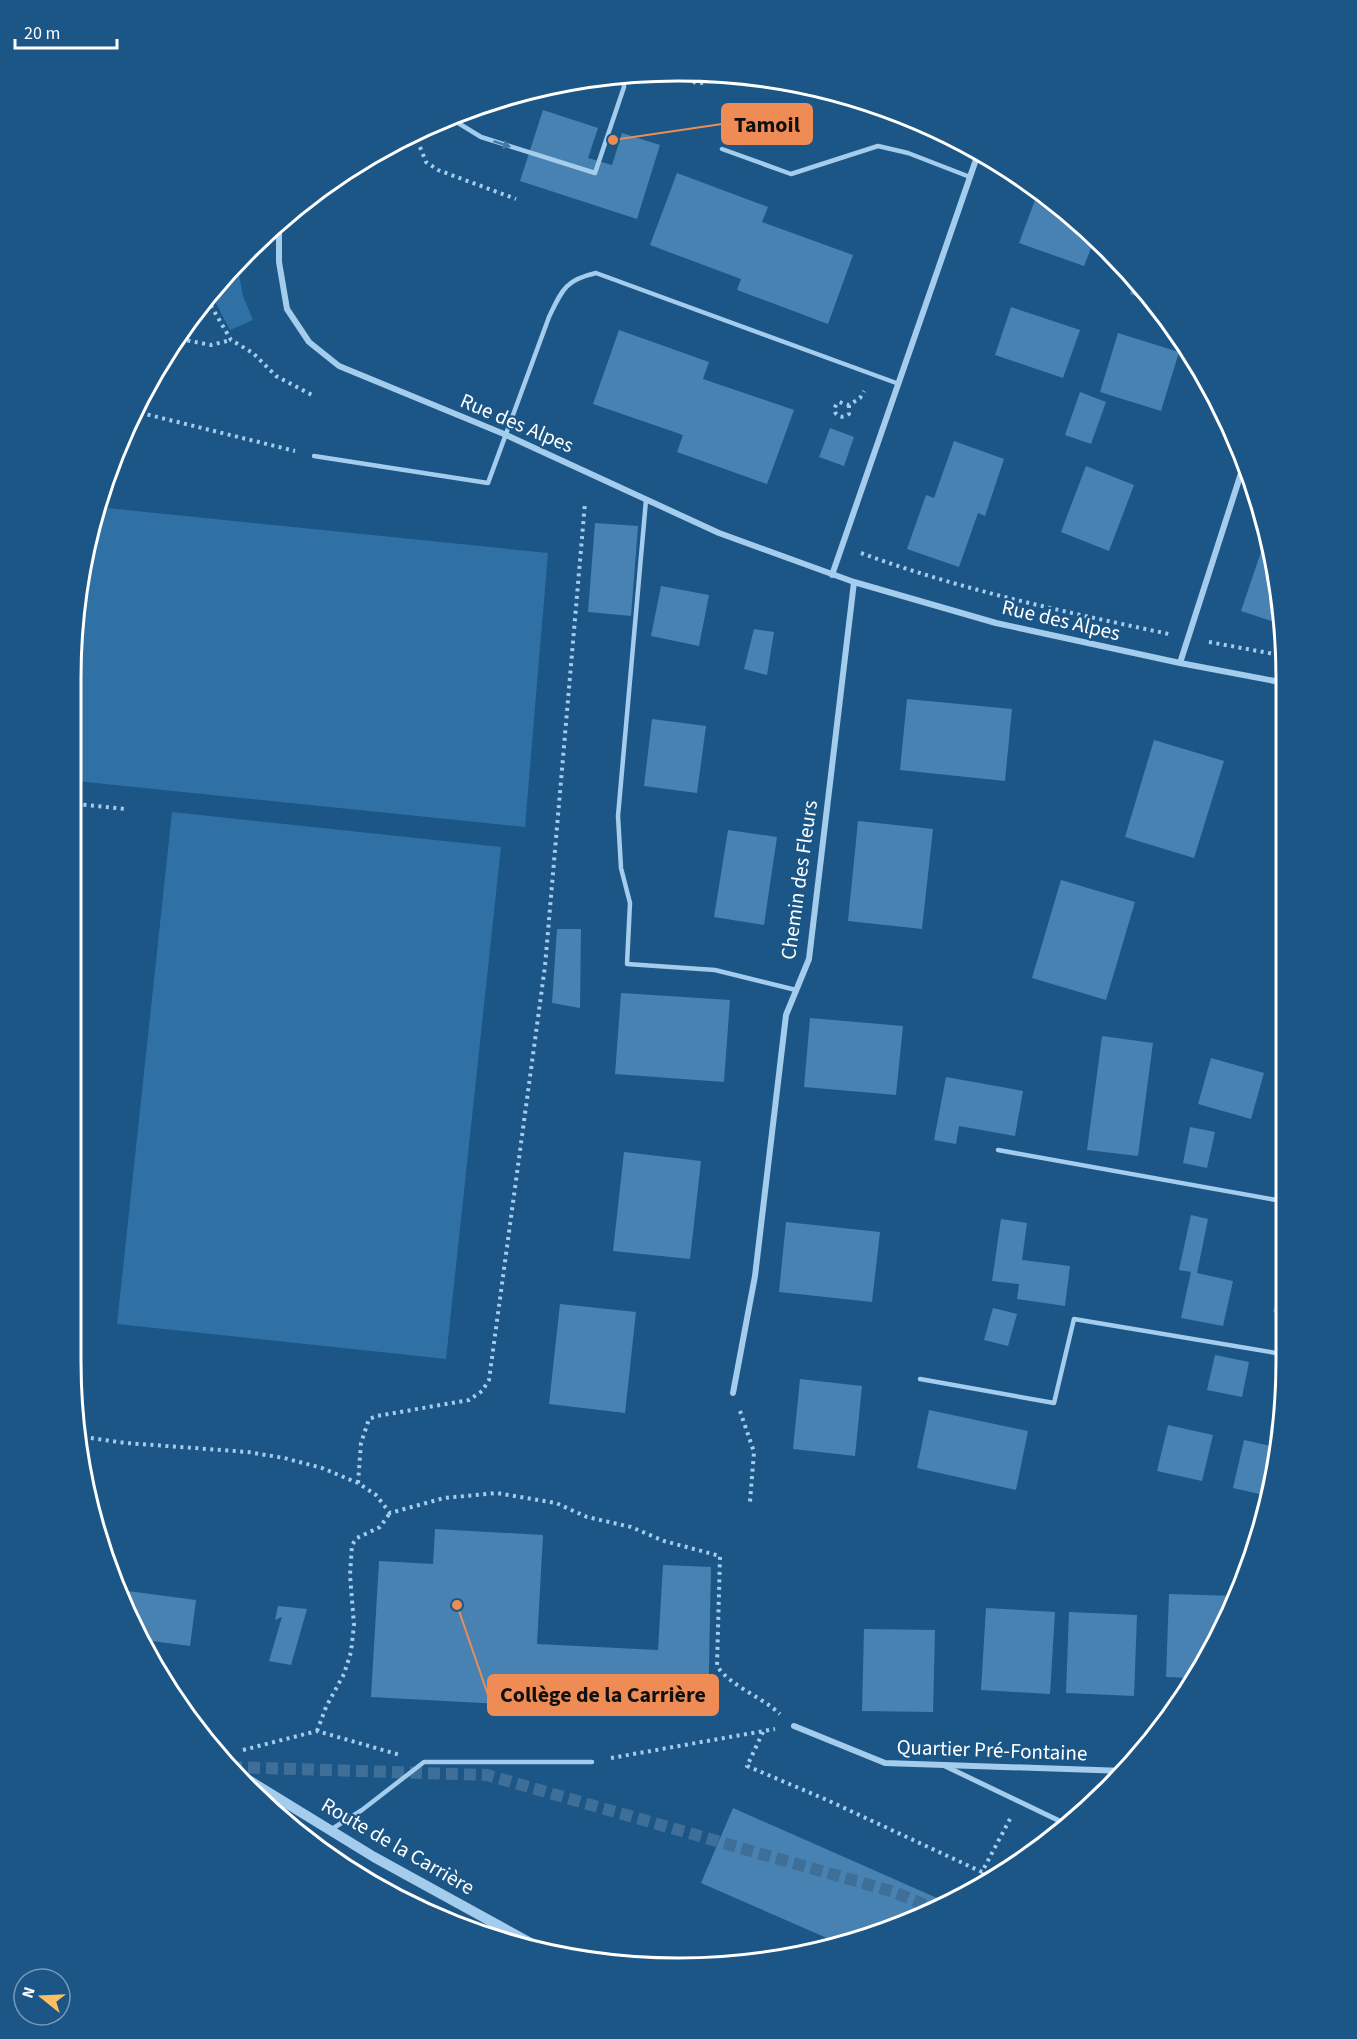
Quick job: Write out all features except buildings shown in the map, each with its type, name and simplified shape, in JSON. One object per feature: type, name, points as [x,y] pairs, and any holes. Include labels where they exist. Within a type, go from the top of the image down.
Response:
[{"type":"street","points":[[832,575],[976,160]]},
{"type":"street","name":"Rue des Alpes","points":[[279,235],[279,262],[287,309],[309,342],[339,366],[504,434],[719,533],[832,575],[996,622],[1180,663],[1276,681]]},
{"type":"street","points":[[1180,663],[1240,476]]},
{"type":"street","name":"Chemin des Fleurs","points":[[734,1393],[755,1276],[786,1015],[809,959],[854,582]]},
{"type":"street","name":"Quartier Pré-Fontaine","points":[[794,1726],[885,1763],[1112,1771]]},
{"type":"street","points":[[944,1765],[1059,1821]]},
{"type":"street","name":"Route de la Carrière","points":[[262,1788],[329,1830],[519,1937]]},
{"type":"lane","points":[[458,123],[481,137],[595,173],[624,84]]},
{"type":"lane","points":[[722,148],[791,174],[878,146],[908,153],[970,177]]},
{"type":"lane","points":[[314,456],[488,483],[504,434],[549,317],[561,292],[577,277],[596,273],[898,384]]},
{"type":"lane","points":[[646,500],[618,816],[621,868],[630,903],[627,964],[715,970],[796,990]]},
{"type":"lane","points":[[998,1150],[1276,1200]]},
{"type":"lane","points":[[920,1379],[1054,1402],[1074,1318],[1276,1353]]},
{"type":"lane","points":[[329,1830],[362,1810],[424,1762],[592,1762]]},
{"type":"path","points":[[420,147],[426,162],[438,170],[516,200]]},
{"type":"path","points":[[211,306],[231,340],[253,353],[276,376],[312,395]]},
{"type":"path","points":[[187,340],[211,345],[231,340]]},
{"type":"path","points":[[849,405],[850,410],[844,417],[840,418],[835,414],[835,405],[839,402],[849,405],[860,398],[873,375]]},
{"type":"path","points":[[143,414],[314,456]]},
{"type":"path","points":[[358,1483],[361,1443],[369,1419],[469,1400],[482,1391],[489,1380],[545,966],[585,503]]},
{"type":"path","points":[[843,547],[898,567],[1036,606],[1275,654]]},
{"type":"path","points":[[81,805],[125,809]]},
{"type":"path","points":[[734,1393],[754,1452],[750,1502]]},
{"type":"path","points":[[86,1437],[126,1443],[257,1453],[284,1458],[322,1468],[358,1483],[376,1495],[390,1513]]},
{"type":"path","points":[[317,1731],[326,1707],[344,1674],[351,1652],[354,1625],[350,1575],[352,1545],[357,1538],[380,1527],[390,1513],[444,1498],[497,1493],[556,1503],[587,1517],[631,1527],[664,1541],[720,1556],[717,1666],[723,1674],[769,1704],[794,1726]]},
{"type":"path","points":[[592,1762],[794,1726]]},
{"type":"path","points":[[242,1750],[317,1731],[424,1762]]},
{"type":"path","points":[[763,1731],[747,1766],[827,1800],[982,1872],[1018,1802]]},
{"type":"shaded area","points":[[239,274],[243,296],[253,320],[230,330],[215,302]]},
{"type":"shaded area","points":[[106,508],[548,553],[525,827],[81,782],[82,639],[92,562]]},
{"type":"shaded area","points":[[172,812],[501,847],[446,1359],[117,1324]]},
{"type":"tunnel","points":[[241,1767],[487,1775],[894,1892],[924,1905]]},
{"type":"place","name":"Tamoil","points":[[613,140]]},
{"type":"place","name":"Collège de la Carrière","points":[[457,1605]]}]
